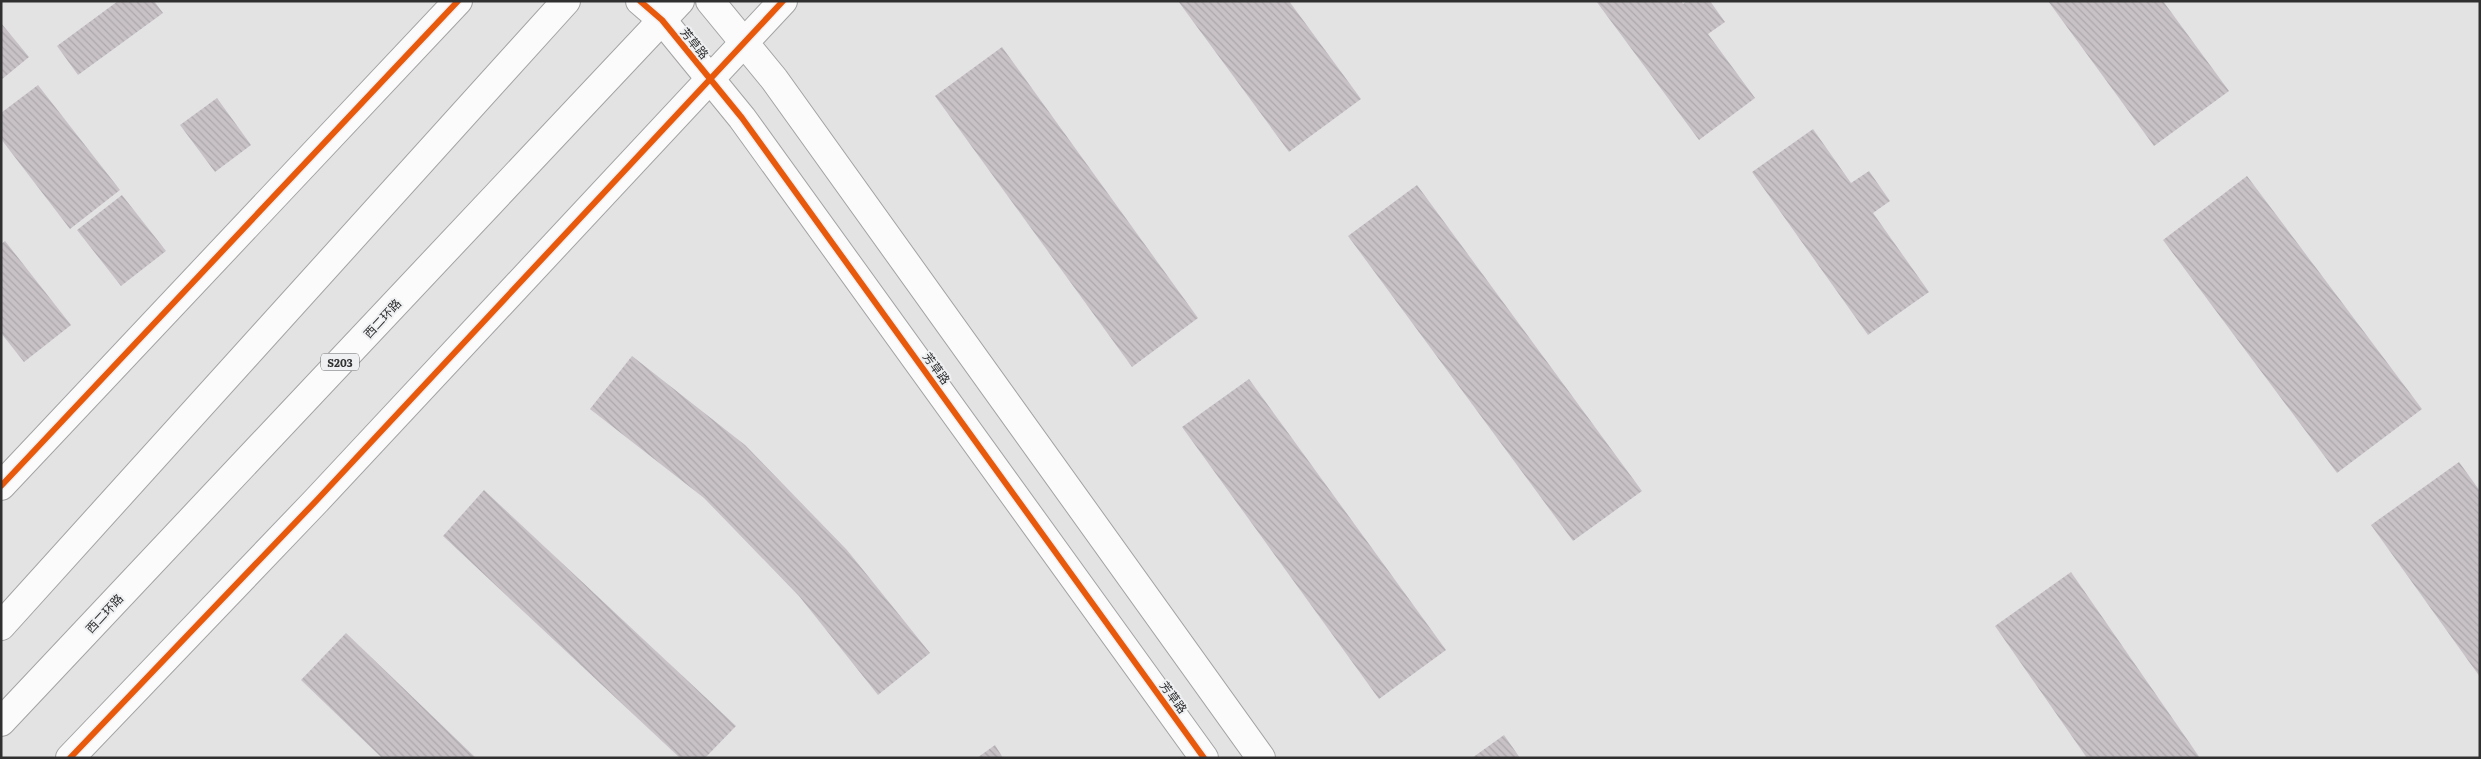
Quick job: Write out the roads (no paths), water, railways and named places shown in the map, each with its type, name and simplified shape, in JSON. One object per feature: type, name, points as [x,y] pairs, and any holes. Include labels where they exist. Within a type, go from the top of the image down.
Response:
[{"type":"street","points":[[1,486],[458,1]]},
{"type":"street","points":[[1,626],[566,1]]},
{"type":"street","name":"芳草路","points":[[640,1],[671,11],[711,80],[748,126],[1204,758]]},
{"type":"street","points":[[710,1],[774,79],[1261,758]]},
{"type":"street","points":[[70,758],[316,501],[783,1]]},
{"type":"street","name":"西二环路","points":[[1,722],[671,11]]}]
